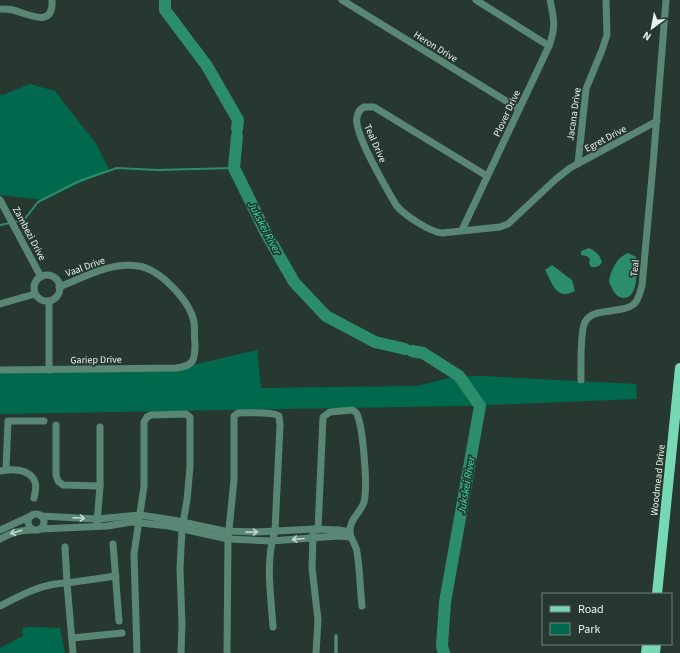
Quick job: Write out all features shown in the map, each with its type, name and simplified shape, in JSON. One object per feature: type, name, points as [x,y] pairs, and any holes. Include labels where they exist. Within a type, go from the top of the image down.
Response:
[{"type":"main road","name":"Woodmead Drive","points":[[657,593],[680,368]]},
{"type":"street","name":"Heron Drive","points":[[342,0],[518,110]]},
{"type":"street","points":[[476,0],[549,46]]},
{"type":"street","name":"Plover Drive","points":[[462,230],[549,46],[554,27],[550,0]]},
{"type":"street","name":"Jacana Drive","points":[[578,163],[586,88],[607,35],[606,0]]},
{"type":"street","points":[[657,121],[666,0]]},
{"type":"street","points":[[0,8],[41,18],[49,15],[53,3]]},
{"type":"street","name":"Teal Drive","points":[[462,230],[442,233],[435,232],[398,208],[364,145],[357,123],[358,113],[364,107],[374,107],[487,176]]},
{"type":"street","name":"Egret Drive","points":[[462,230],[500,227],[508,224],[556,179],[578,163],[657,121]]},
{"type":"street","name":"Teal","points":[[581,380],[582,331],[585,321],[597,313],[629,307],[635,303],[640,292],[644,265],[657,121]]},
{"type":"street","name":"Zambezi Drive","points":[[0,200],[41,277]]},
{"type":"street","name":"Vaal Drive","points":[[59,286],[112,267],[139,266],[155,273],[167,281],[193,318],[195,354],[191,363]]},
{"type":"street","points":[[51,276],[58,282],[59,290],[56,298],[48,301],[42,300],[36,294],[35,284],[41,277],[51,276]]},
{"type":"street","points":[[0,304],[36,294]]},
{"type":"street","points":[[48,301],[49,370]]},
{"type":"street","name":"Gariep Drive","points":[[0,370],[176,368],[184,367],[191,363]]},
{"type":"street","points":[[316,653],[318,620],[312,568],[313,538],[316,530],[323,417],[330,412],[352,410],[356,412],[364,446],[364,502],[354,519],[350,534],[357,550],[362,606]]},
{"type":"street","points":[[227,653],[229,535],[234,480],[234,416],[238,413],[276,414],[279,416],[280,425],[275,531],[271,541],[269,578],[273,627]]},
{"type":"street","points":[[137,653],[134,554],[144,486],[144,422],[147,417],[151,415],[186,414],[190,417],[190,468],[183,526],[180,569],[182,624],[181,653]]},
{"type":"street","points":[[0,421],[44,421]]},
{"type":"street","points":[[8,421],[3,470],[20,470],[32,477],[36,486],[34,498]]},
{"type":"street","points":[[56,425],[56,475],[58,482],[63,485],[100,486]]},
{"type":"street","points":[[97,527],[100,486],[100,427]]},
{"type":"street","points":[[0,530],[36,514],[40,516],[97,519],[140,518],[169,526],[183,526],[271,541],[350,534]]},
{"type":"street","points":[[31,516],[28,523],[36,530]]},
{"type":"street","points":[[36,530],[44,524],[44,521],[40,516]]},
{"type":"street","points":[[0,539],[11,533],[22,530],[113,526],[132,522],[140,518]]},
{"type":"street","points":[[229,535],[275,531],[316,530],[339,530],[350,534]]},
{"type":"street","points":[[113,544],[119,621]]},
{"type":"street","points":[[65,547],[74,653]]},
{"type":"street","points":[[0,606],[27,591],[57,583],[116,576]]},
{"type":"street","points":[[72,638],[122,633]]},
{"type":"lane","points":[[336,636],[336,653]]},
{"type":"green space","points":[[30,84],[55,91],[97,145],[109,170],[42,200],[0,195],[0,94],[3,95]]},
{"type":"green space","points":[[257,350],[261,388],[417,386],[453,377],[480,376],[636,384],[637,399],[464,406],[0,414],[0,369],[184,367]]},
{"type":"green space","points":[[27,627],[60,628],[65,653],[0,653],[0,648],[23,636],[22,629]]},
{"type":"shaded area","points":[[589,248],[600,257],[602,262],[600,265],[591,267],[589,263],[590,259],[587,256],[581,255],[581,251]]},
{"type":"shaded area","points":[[628,253],[636,257],[636,282],[632,294],[623,298],[616,294],[609,282],[611,273],[617,261]]},
{"type":"shaded area","points":[[552,265],[572,280],[575,291],[569,294],[563,294],[556,290],[545,270]]},
{"type":"waterway","name":"Jukskei River","points":[[165,0],[165,10],[207,66],[238,120],[237,129]]},
{"type":"waterway","name":"Jukskei River","points":[[237,136],[234,168],[266,233],[294,282],[326,316],[375,342],[405,349]]},
{"type":"waterway","points":[[0,225],[24,220],[38,202],[79,181],[117,168],[157,170],[234,168]]},
{"type":"waterway","name":"Jukskei River","points":[[412,351],[423,353],[459,376],[480,406],[445,602],[442,646],[444,653]]}]
